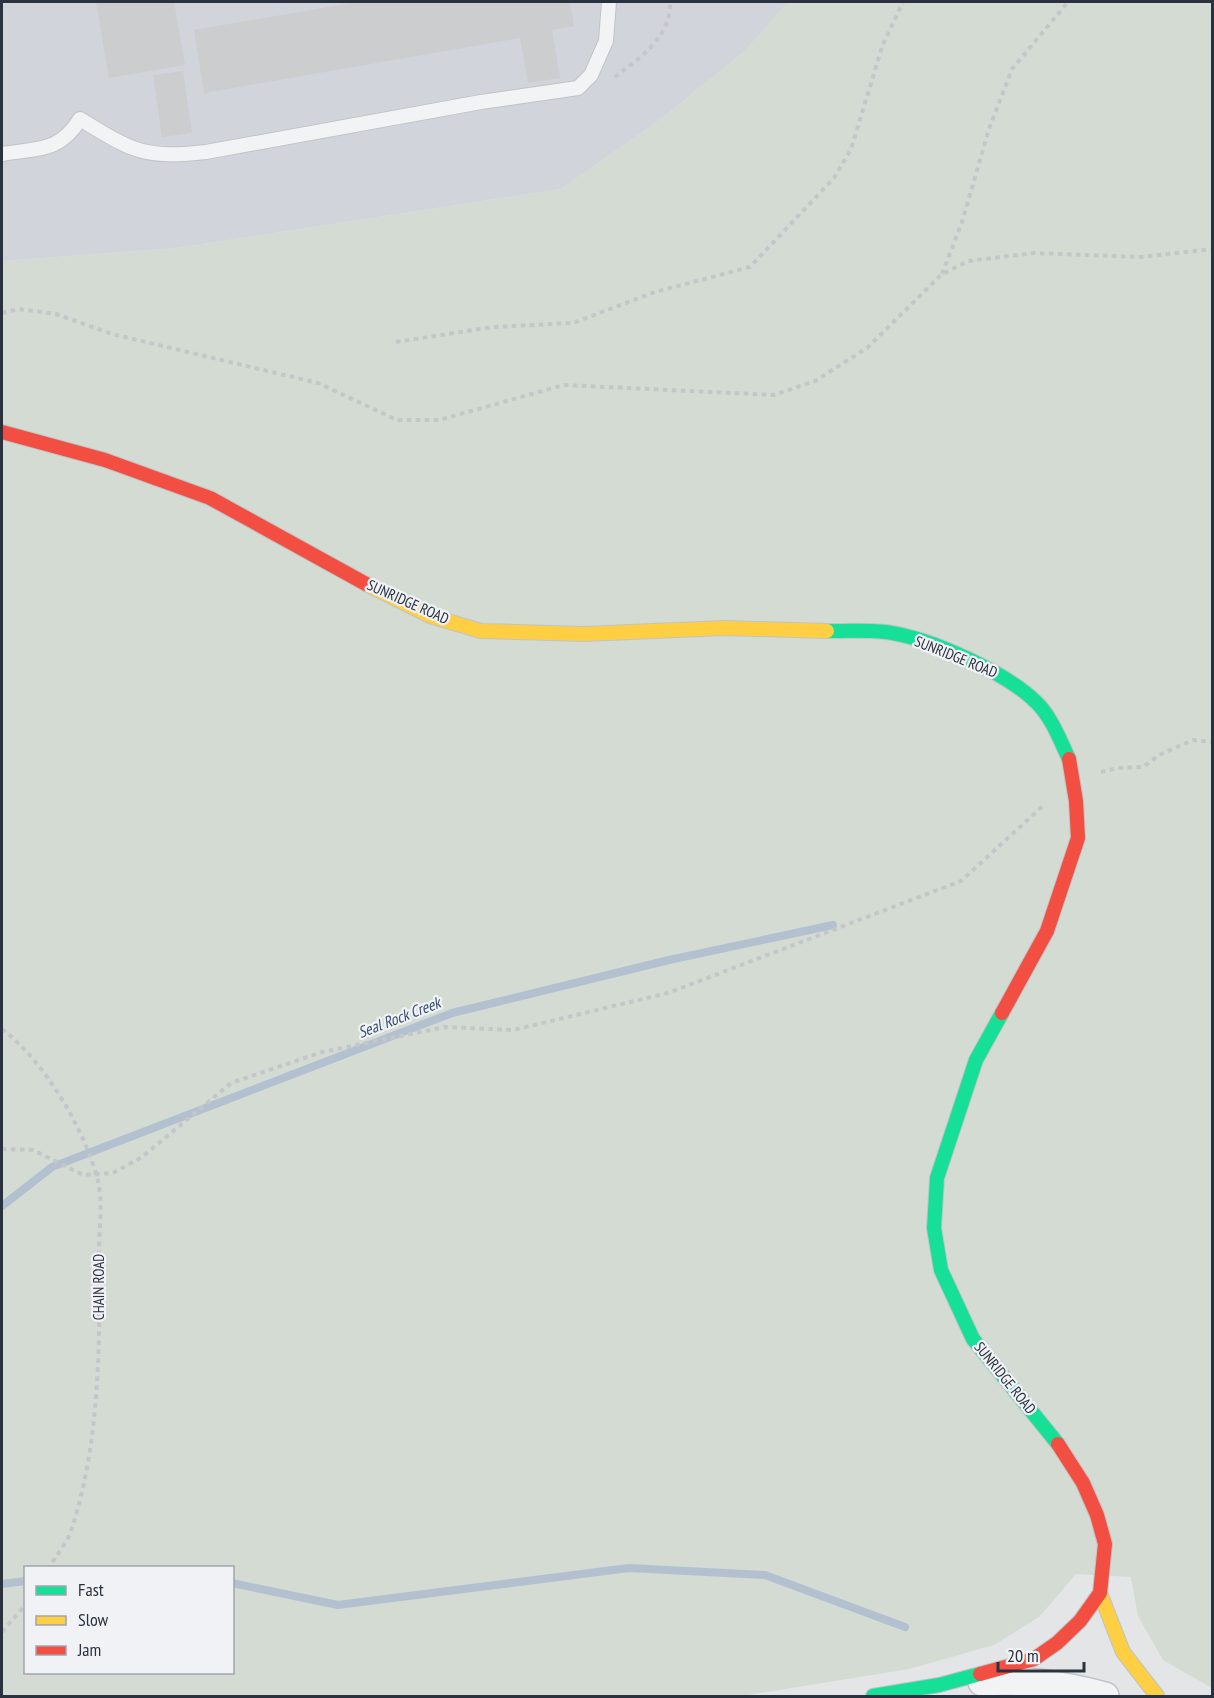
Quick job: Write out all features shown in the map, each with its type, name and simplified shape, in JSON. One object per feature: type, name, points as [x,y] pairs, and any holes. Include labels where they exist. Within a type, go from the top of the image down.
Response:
[{"type":"street","name":"SUNRIDGE ROAD","points":[[2,432],[105,460],[210,498],[371,587],[430,615],[481,631],[584,634],[724,628],[876,632],[925,642],[999,673],[1038,704],[1058,732],[1069,760],[1078,838],[1047,931],[976,1060],[937,1178],[933,1228],[941,1270],[973,1339],[1063,1450],[1083,1483],[1097,1515],[1105,1544],[1101,1593]]},
{"type":"street","points":[[873,1696],[939,1685],[1034,1659],[1057,1643],[1080,1621],[1101,1593]]},
{"type":"street","points":[[1101,1593],[1123,1652],[1157,1696]]},
{"type":"street","points":[[939,1685],[1020,1680],[1105,1696]]},
{"type":"lane","points":[[2,154],[55,146],[72,132],[80,119],[138,152],[171,156],[206,152],[481,102],[578,88],[591,75],[606,41],[609,2]]},
{"type":"path","points":[[614,78],[660,38],[670,13],[670,2]]},
{"type":"path","points":[[396,342],[493,327],[573,322],[655,292],[750,267],[834,178],[851,149],[883,44],[903,2]]},
{"type":"path","points":[[941,275],[962,222],[989,129],[1012,69],[1068,2]]},
{"type":"path","points":[[2,313],[19,309],[56,314],[112,334],[318,383],[397,420],[439,420],[564,385],[774,395],[815,381],[867,348],[941,275],[968,261],[1034,253],[1142,257],[1212,249]]},
{"type":"path","points":[[2,1149],[33,1150],[83,1175],[113,1173],[142,1157],[231,1083],[321,1052],[445,1027],[513,1030],[668,993],[961,881],[1072,779],[1118,768],[1143,767],[1159,755],[1193,740],[1212,742]]},
{"type":"path","name":"CHAIN ROAD","points":[[2,1029],[15,1039],[43,1073],[66,1108],[89,1152],[99,1184],[100,1316],[92,1438],[72,1530],[50,1566]]},
{"type":"path","points":[[2,1632],[24,1606]]},
{"type":"shaded area","points":[[2,2],[788,2],[745,51],[661,119],[561,189],[177,248],[2,261]]},
{"type":"shaded area","points":[[788,2],[1212,2],[1212,1688],[1163,1660],[1138,1616],[1131,1577],[1076,1574],[1039,1617],[994,1645],[909,1669],[741,1696],[2,1696],[2,261],[177,248],[561,189],[661,119],[745,51]]},
{"type":"building","points":[[96,2],[174,2],[185,65],[109,78]]},
{"type":"building","points":[[357,2],[570,2],[574,26],[552,30],[560,78],[528,83],[520,38],[204,93],[194,30]]},
{"type":"building","points":[[183,71],[192,133],[162,137],[153,75]]},
{"type":"waterway","name":"Seal Rock Creek","points":[[2,1206],[52,1167],[452,1013],[669,960],[833,925]]},
{"type":"waterway","points":[[234,1583],[338,1605],[629,1568],[765,1575],[905,1627]]},
{"type":"waterway","points":[[2,1584],[24,1581]]},
{"type":"traffic: fast","points":[[827,631],[879,631],[904,636],[945,649],[987,668],[1023,691],[1037,703],[1051,722],[1069,759]]},
{"type":"traffic: fast","points":[[1002,1013],[976,1060],[937,1178],[934,1228],[941,1270],[973,1339],[1058,1444]]},
{"type":"traffic: fast","points":[[873,1696],[939,1685],[980,1674]]},
{"type":"traffic: slow","points":[[366,584],[430,616],[481,631],[584,634],[724,628],[827,631]]},
{"type":"traffic: slow","points":[[1100,1593],[1123,1652],[1157,1696]]},
{"type":"traffic: jam","points":[[2,432],[105,460],[210,498],[366,584]]},
{"type":"traffic: jam","points":[[1002,1013],[1047,931],[1078,838],[1076,801],[1069,759]]},
{"type":"traffic: jam","points":[[980,1674],[1034,1659],[1057,1643],[1080,1621],[1100,1593],[1105,1544],[1097,1515],[1083,1483],[1058,1444]]}]
